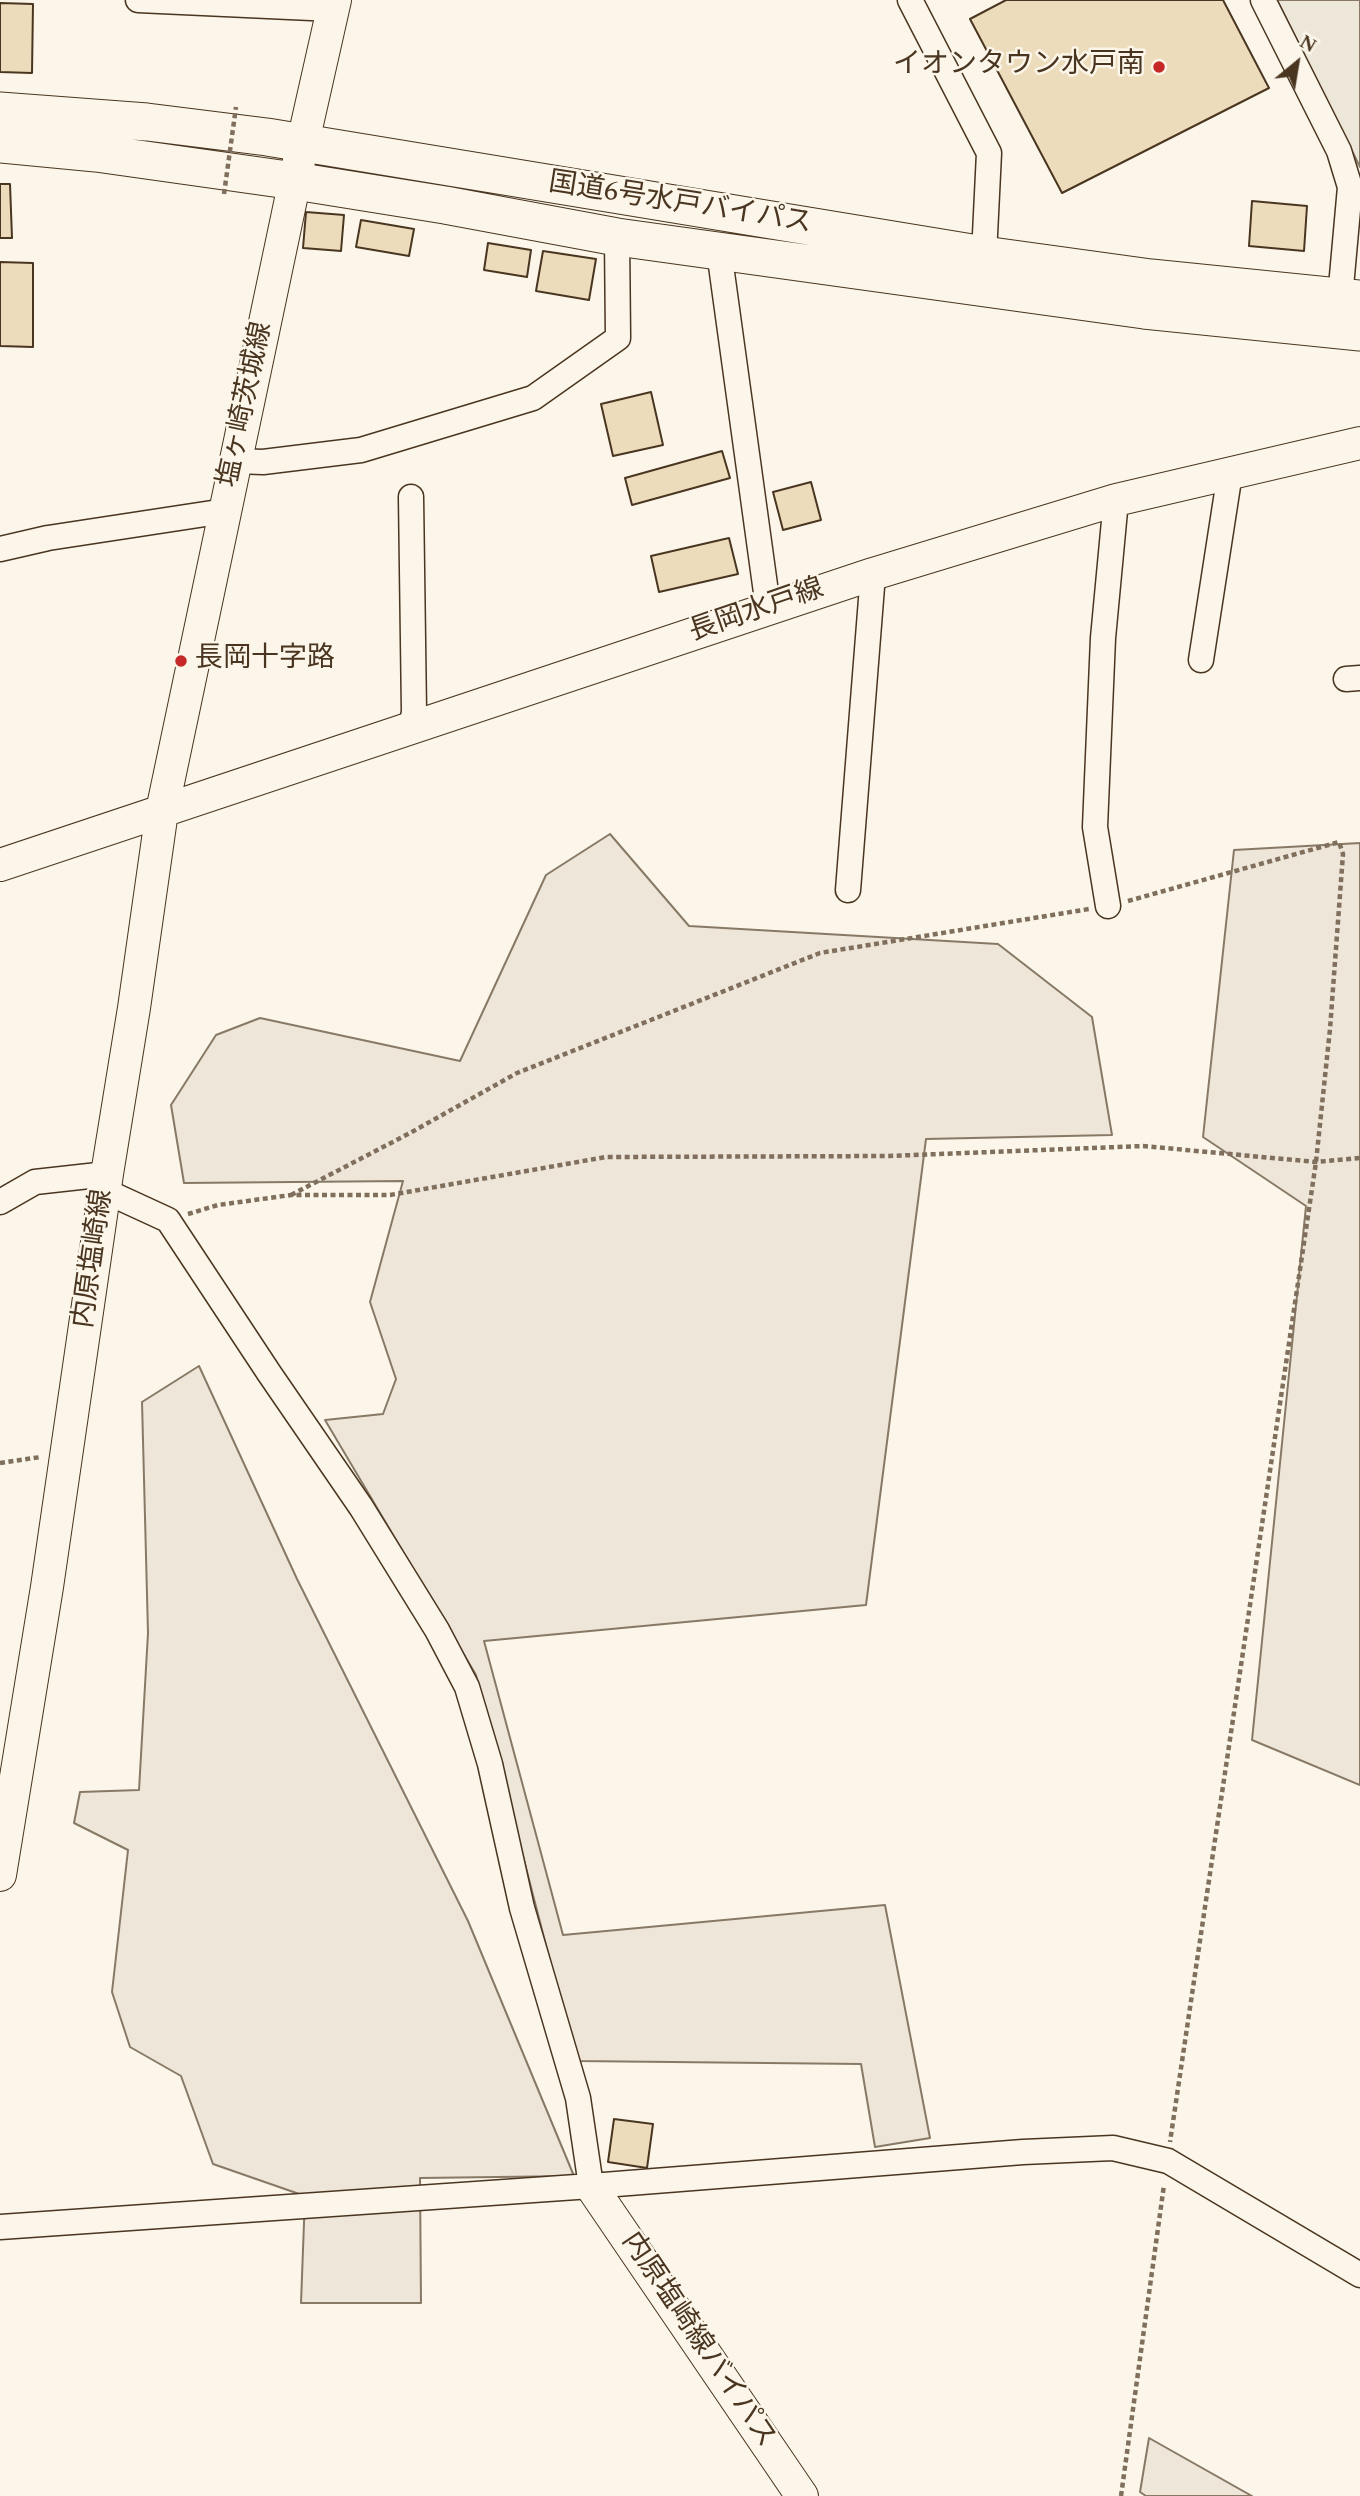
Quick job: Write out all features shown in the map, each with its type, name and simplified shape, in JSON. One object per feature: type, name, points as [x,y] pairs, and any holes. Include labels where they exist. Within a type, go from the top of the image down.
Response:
[{"type":"highway","name":"国道6号水戸バイパス","points":[[0,111],[147,122],[303,142],[984,255],[1151,278],[1350,299]]},
{"type":"highway","name":"国道6号水戸バイパス","points":[[0,144],[96,153],[295,181],[617,237],[1144,310],[1360,332]]},
{"type":"main road","name":"塩ヶ崎茨城線","points":[[162,811],[334,5]]},
{"type":"main road","name":"長岡水戸線","points":[[162,811],[873,574],[1116,500],[1360,443]]},
{"type":"main road","points":[[0,865],[162,811]]},
{"type":"main road","name":"内原塩崎線","points":[[0,1875],[162,811]]},
{"type":"main road","name":"内原塩崎線バイパス","points":[[591,2186],[803,2496]]},
{"type":"street","points":[[138,0],[334,5]]},
{"type":"street","points":[[911,0],[989,153],[984,255]]},
{"type":"street","points":[[1264,0],[1339,151],[1350,187],[1350,299]]},
{"type":"street","points":[[236,461],[263,462],[362,450],[533,398],[618,338],[617,237]]},
{"type":"street","points":[[719,251],[768,607]]},
{"type":"street","points":[[1200,660],[1230,473]]},
{"type":"street","points":[[411,497],[414,712],[411,727]]},
{"type":"street","points":[[1108,906],[1095,827],[1103,638],[1116,500]]},
{"type":"street","points":[[0,550],[96,530],[225,511]]},
{"type":"street","points":[[848,890],[873,574]]},
{"type":"street","points":[[0,1202],[35,1182],[106,1182],[168,1220],[361,1507],[437,1630],[467,1686],[490,1764],[522,1908],[578,2098],[591,2186]]},
{"type":"street","points":[[0,2227],[591,2186],[1023,2152],[1113,2148],[1168,2161],[1360,2275]]},
{"type":"path","points":[[224,194],[236,107]]},
{"type":"path","points":[[291,1195],[517,1073],[820,953],[1108,906],[1339,842],[1343,854],[1316,1162],[1121,2496]]},
{"type":"path","points":[[168,1220],[218,1205],[291,1195],[390,1195],[606,1157],[889,1156],[1143,1146],[1316,1162],[1360,1158]]},
{"type":"path","points":[[0,1463],[66,1454]]},
{"type":"shaded area","points":[[1277,0],[1360,0],[1360,167]]},
{"type":"shaded area","points":[[610,834],[689,926],[998,944],[1092,1017],[1112,1135],[926,1139],[866,1605],[484,1641],[563,1935],[885,1905],[930,2138],[875,2147],[861,2064],[576,2061],[476,1675],[325,1420],[383,1414],[396,1379],[370,1302],[403,1181],[184,1183],[171,1105],[216,1035],[260,1018],[460,1061],[546,875]]},
{"type":"shaded area","points":[[1360,843],[1360,1785],[1252,1740],[1306,1206],[1203,1137],[1234,850]]},
{"type":"shaded area","points":[[199,1366],[297,1579],[468,1921],[574,2176],[420,2178],[421,2303],[301,2303],[305,2196],[213,2164],[181,2076],[130,2047],[112,1992],[128,1850],[74,1823],[80,1792],[139,1790],[148,1633],[142,1402]]},
{"type":"shaded area","points":[[1149,2438],[1252,2496],[1146,2496],[1140,2492]]},
{"type":"building","points":[[1006,0],[1223,0],[1269,88],[1062,193],[970,19]]},
{"type":"building","points":[[0,3],[33,4],[32,73],[0,72]]},
{"type":"building","points":[[0,184],[10,184],[12,238],[0,238]]},
{"type":"building","points":[[1252,201],[1307,206],[1304,251],[1249,246]]},
{"type":"building","points":[[306,212],[344,215],[341,251],[303,248]]},
{"type":"building","points":[[361,220],[414,229],[409,256],[356,247]]},
{"type":"building","points":[[488,243],[531,250],[527,277],[484,270]]},
{"type":"building","points":[[543,251],[596,259],[589,300],[536,291]]},
{"type":"building","points":[[0,262],[33,263],[33,347],[0,346]]},
{"type":"building","points":[[651,392],[663,445],[613,456],[601,404]]},
{"type":"building","points":[[722,451],[730,478],[632,505],[625,478]]},
{"type":"building","points":[[811,482],[821,520],[783,530],[773,492]]},
{"type":"building","points":[[729,538],[738,574],[659,592],[651,556]]},
{"type":"building","points":[[614,2119],[653,2124],[647,2168],[608,2162]]},
{"type":"place","name":"イオンタウン水戸南","points":[[1159,67]]},
{"type":"place","name":"長岡十字路","points":[[181,661]]}]
